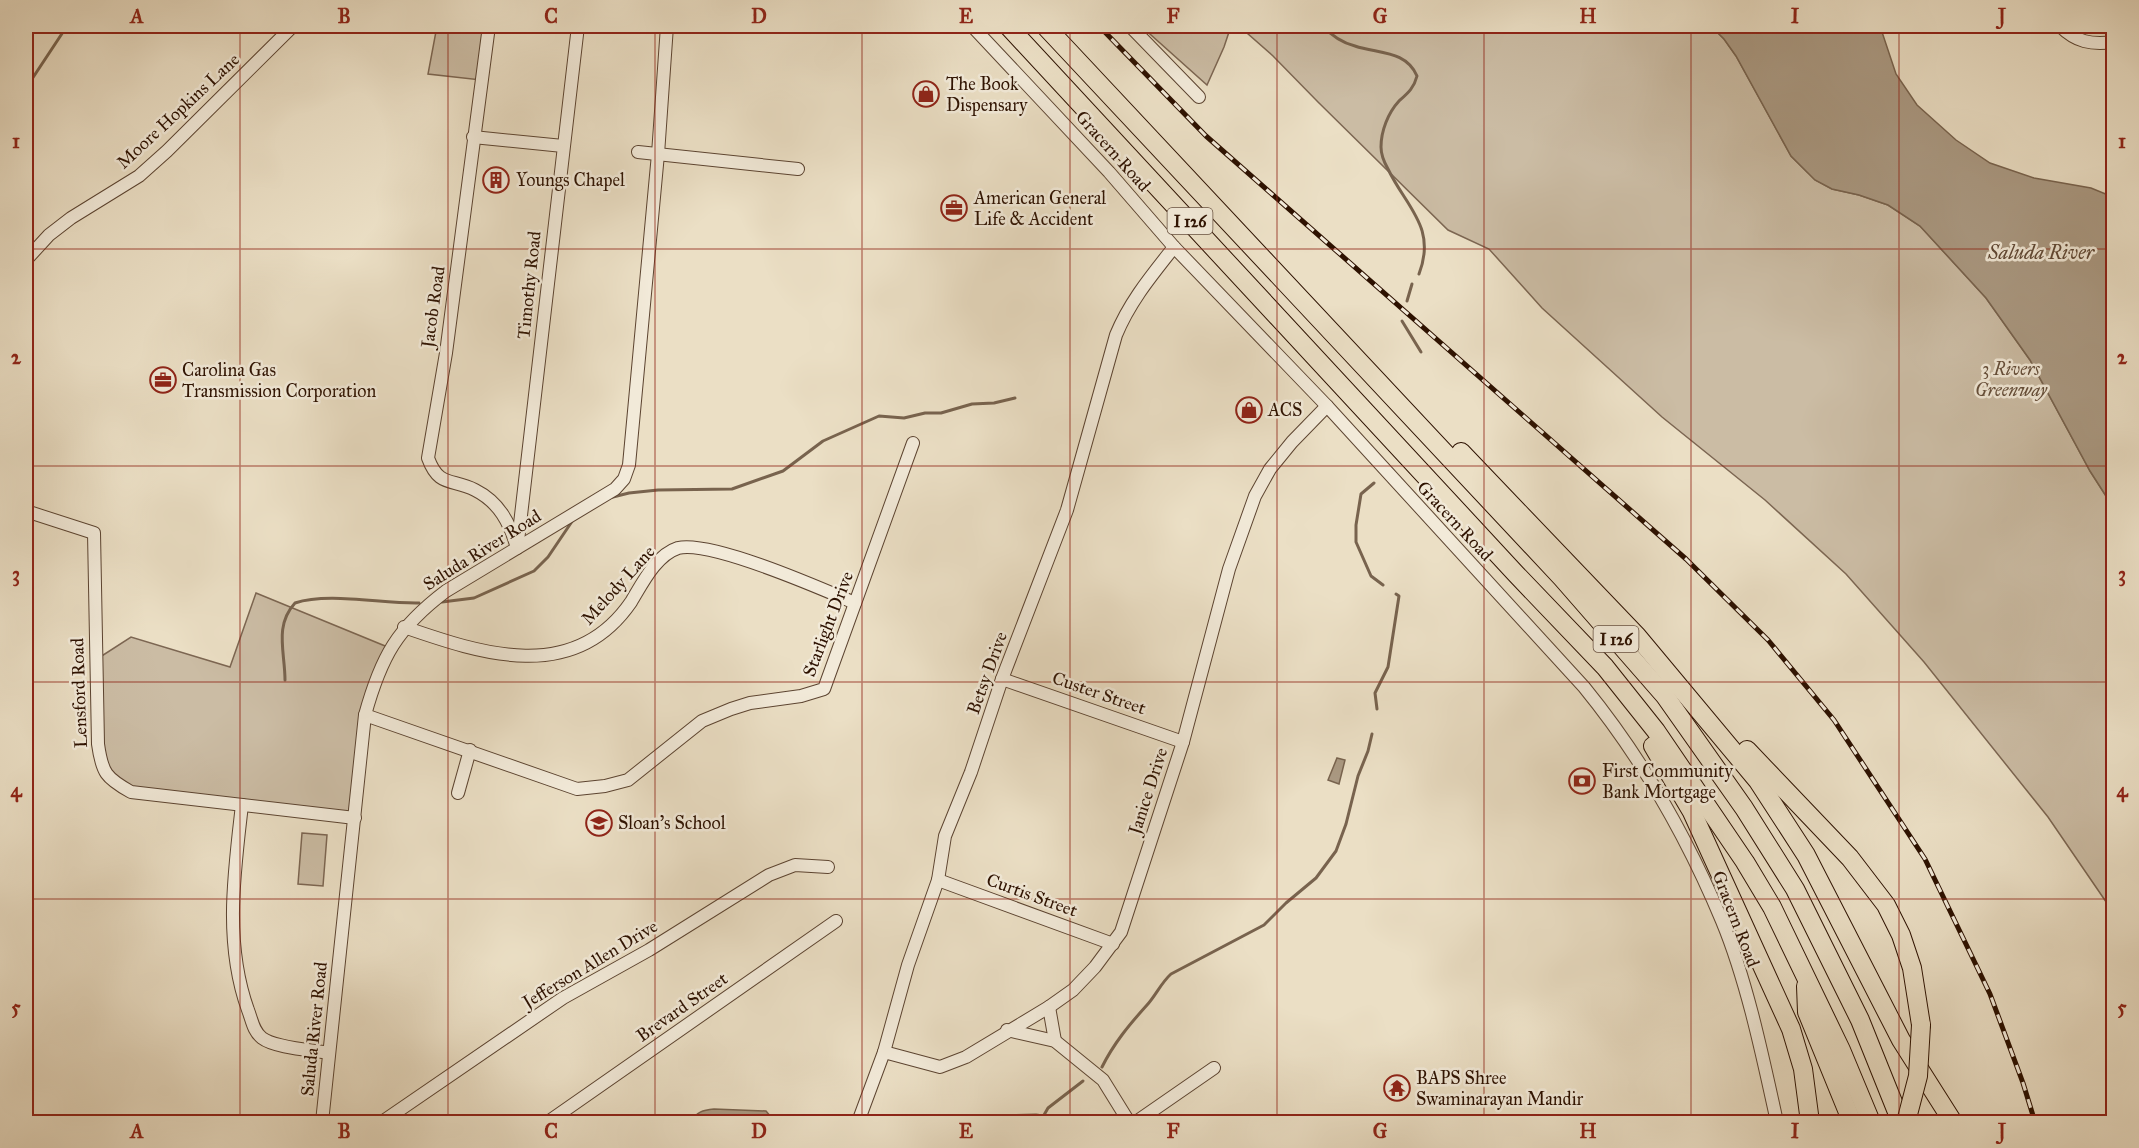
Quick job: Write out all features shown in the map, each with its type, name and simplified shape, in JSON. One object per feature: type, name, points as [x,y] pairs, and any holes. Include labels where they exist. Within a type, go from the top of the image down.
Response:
[{"type":"highway","name":"I 126","points":[[1008,26],[1605,667],[1656,731],[1745,862],[1772,907],[1842,1050],[1871,1122]]},
{"type":"highway","name":"I 126","points":[[1045,26],[1563,578],[1665,696],[1744,808],[1795,889],[1860,1020],[1901,1122]]},
{"type":"highway","points":[[1232,225],[1370,358],[1833,839],[1877,891],[1895,922],[1916,984],[1921,1025],[1918,1076],[1906,1122]]},
{"type":"highway","points":[[1637,636],[1758,781],[1792,832],[1831,900],[1901,1040],[1953,1122]]},
{"type":"highway","points":[[1605,667],[1682,794],[1771,984],[1798,1050],[1806,1084],[1810,1120]]},
{"type":"highway","points":[[1805,978],[1807,1012],[1852,1122]]},
{"type":"street","name":"Moore Hopkins Lane","points":[[26,260],[49,235],[70,218],[139,176],[293,26]]},
{"type":"street","name":"Jacob Road","points":[[489,26],[446,353],[428,458],[433,471],[442,479],[474,489],[489,498],[499,508],[511,527],[517,548]]},
{"type":"street","name":"Timothy Road","points":[[517,548],[578,26]]},
{"type":"street","name":"Saluda River Road","points":[[322,1122],[365,716],[379,670],[404,627],[424,607],[446,591],[615,489],[624,479],[629,465],[658,154],[667,26]]},
{"type":"street","name":"Gracern Road","points":[[972,26],[1108,172],[1174,247],[1326,406],[1584,687],[1626,743],[1674,822],[1722,922],[1749,1008],[1777,1122]]},
{"type":"street","points":[[1130,26],[1199,97]]},
{"type":"street","points":[[2060,26],[2072,37],[2086,43],[2114,42]]},
{"type":"street","points":[[473,136],[563,146]]},
{"type":"street","points":[[638,152],[798,170]]},
{"type":"street","name":"Betsy Drive","points":[[858,1122],[884,1053],[908,965],[938,880],[945,836],[971,772],[1002,679],[1067,510],[1116,335],[1136,295],[1174,247]]},
{"type":"street","name":"Janice Drive","points":[[884,1053],[940,1067],[966,1057],[1073,990],[1113,944],[1121,932],[1183,742],[1229,569],[1255,496],[1270,469],[1326,406]]},
{"type":"street","name":"Starlight Drive","points":[[365,716],[470,750],[577,789],[605,786],[628,780],[702,721],[750,703],[801,696],[824,689],[913,442]]},
{"type":"street","name":"Lensford Road","points":[[26,511],[94,533],[98,744],[101,766],[113,782],[131,792],[355,818]]},
{"type":"street","name":"Melody Lane","points":[[404,627],[464,647],[501,654],[535,656],[568,650],[591,642],[605,632],[630,603],[647,574],[661,559],[678,548],[712,549],[802,581],[855,603]]},
{"type":"street","name":"Custer Street","points":[[1002,679],[1183,742]]},
{"type":"street","points":[[458,793],[470,750]]},
{"type":"street","points":[[242,805],[235,863],[232,918],[235,960],[241,990],[253,1026],[257,1034],[267,1041],[329,1053]]},
{"type":"street","name":"Jefferson Allen Drive","points":[[382,1122],[563,998],[649,950],[769,875],[795,865],[828,867]]},
{"type":"street","name":"Curtis Street","points":[[938,880],[1113,944]]},
{"type":"street","name":"Brevard Street","points":[[548,1122],[836,921]]},
{"type":"street","points":[[1048,1007],[1054,1041]]},
{"type":"street","points":[[1007,1030],[1054,1041],[1102,1080],[1129,1122]]},
{"type":"street","points":[[1136,1122],[1214,1068]]},
{"type":"green space","points":[[437,26],[489,26],[481,80],[428,74]]},
{"type":"green space","points":[[1141,26],[1231,26],[1207,85]]},
{"type":"green space","name":"3 Rivers Greenway","points":[[1239,26],[1711,26],[1736,56],[1791,156],[1815,180],[1832,189],[1888,205],[1920,226],[1986,298],[2030,360],[2090,471],[2113,507],[2113,912],[2048,817],[1924,662],[1846,574],[1765,500],[1662,417],[1542,308],[1489,249],[1448,230],[1273,56]]},
{"type":"green space","points":[[256,593],[390,648],[371,692],[355,818],[131,792],[102,767],[97,659],[131,637],[230,667]]},
{"type":"green space","points":[[302,833],[327,835],[323,886],[298,884]]},
{"type":"water","name":"Saluda River","points":[[1711,26],[1880,26],[1896,74],[1917,105],[1956,140],[1990,163],[2034,178],[2091,188],[2113,197],[2113,507],[2090,471],[2030,360],[1986,298],[1920,226],[1888,205],[1832,189],[1815,180],[1791,156],[1736,56]]},
{"type":"water","points":[[1337,758],[1345,760],[1339,784],[1328,780]]},
{"type":"water","points":[[714,1109],[766,1111],[771,1117],[771,1122],[691,1122],[700,1112]]},
{"type":"waterway","points":[[32,79],[67,26]]},
{"type":"waterway","points":[[1323,26],[1346,43],[1399,57],[1406,61],[1417,76],[1408,93],[1388,117],[1381,147],[1385,164],[1422,230],[1424,258],[1419,274]]},
{"type":"waterway","points":[[1407,301],[1412,284]]},
{"type":"waterway","points":[[1402,321],[1421,352]]},
{"type":"waterway","points":[[609,498],[658,490],[732,489],[783,471],[823,441],[879,416],[904,418],[1015,398]]},
{"type":"waterway","points":[[1374,483],[1361,494],[1356,542],[1371,576],[1383,585]]},
{"type":"waterway","points":[[442,602],[474,598],[534,571],[548,557],[573,520]]},
{"type":"waterway","points":[[1377,709],[1375,693],[1388,667],[1399,596],[1396,594]]},
{"type":"waterway","points":[[285,680],[283,630],[285,621],[295,603],[323,598],[419,603]]},
{"type":"waterway","points":[[1102,1067],[1122,1034],[1171,974],[1264,925],[1316,878],[1336,851],[1372,734]]},
{"type":"waterway","points":[[1040,1122],[1048,1108],[1083,1081]]},
{"type":"waterway","points":[[957,1122],[993,1116],[1043,1116]]},
{"type":"railway","points":[[1099,26],[1206,136],[1686,559],[1768,640],[1834,720],[1925,859],[1990,994],[2035,1122]]},
{"type":"place","name":"The Book Dispensary","points":[[926,94]]},
{"type":"place","name":"Youngs Chapel","points":[[496,180]]},
{"type":"place","name":"American General Life & Accident","points":[[954,208]]},
{"type":"place","name":"Carolina Gas Transmission Corporation","points":[[163,380]]},
{"type":"place","name":"ACS","points":[[1249,410]]},
{"type":"place","name":"First Community Bank Mortgage","points":[[1582,781]]},
{"type":"place","name":"Sloan's School","points":[[599,823]]},
{"type":"place","name":"BAPS Shree Swaminarayan Mandir","points":[[1397,1088]]}]
